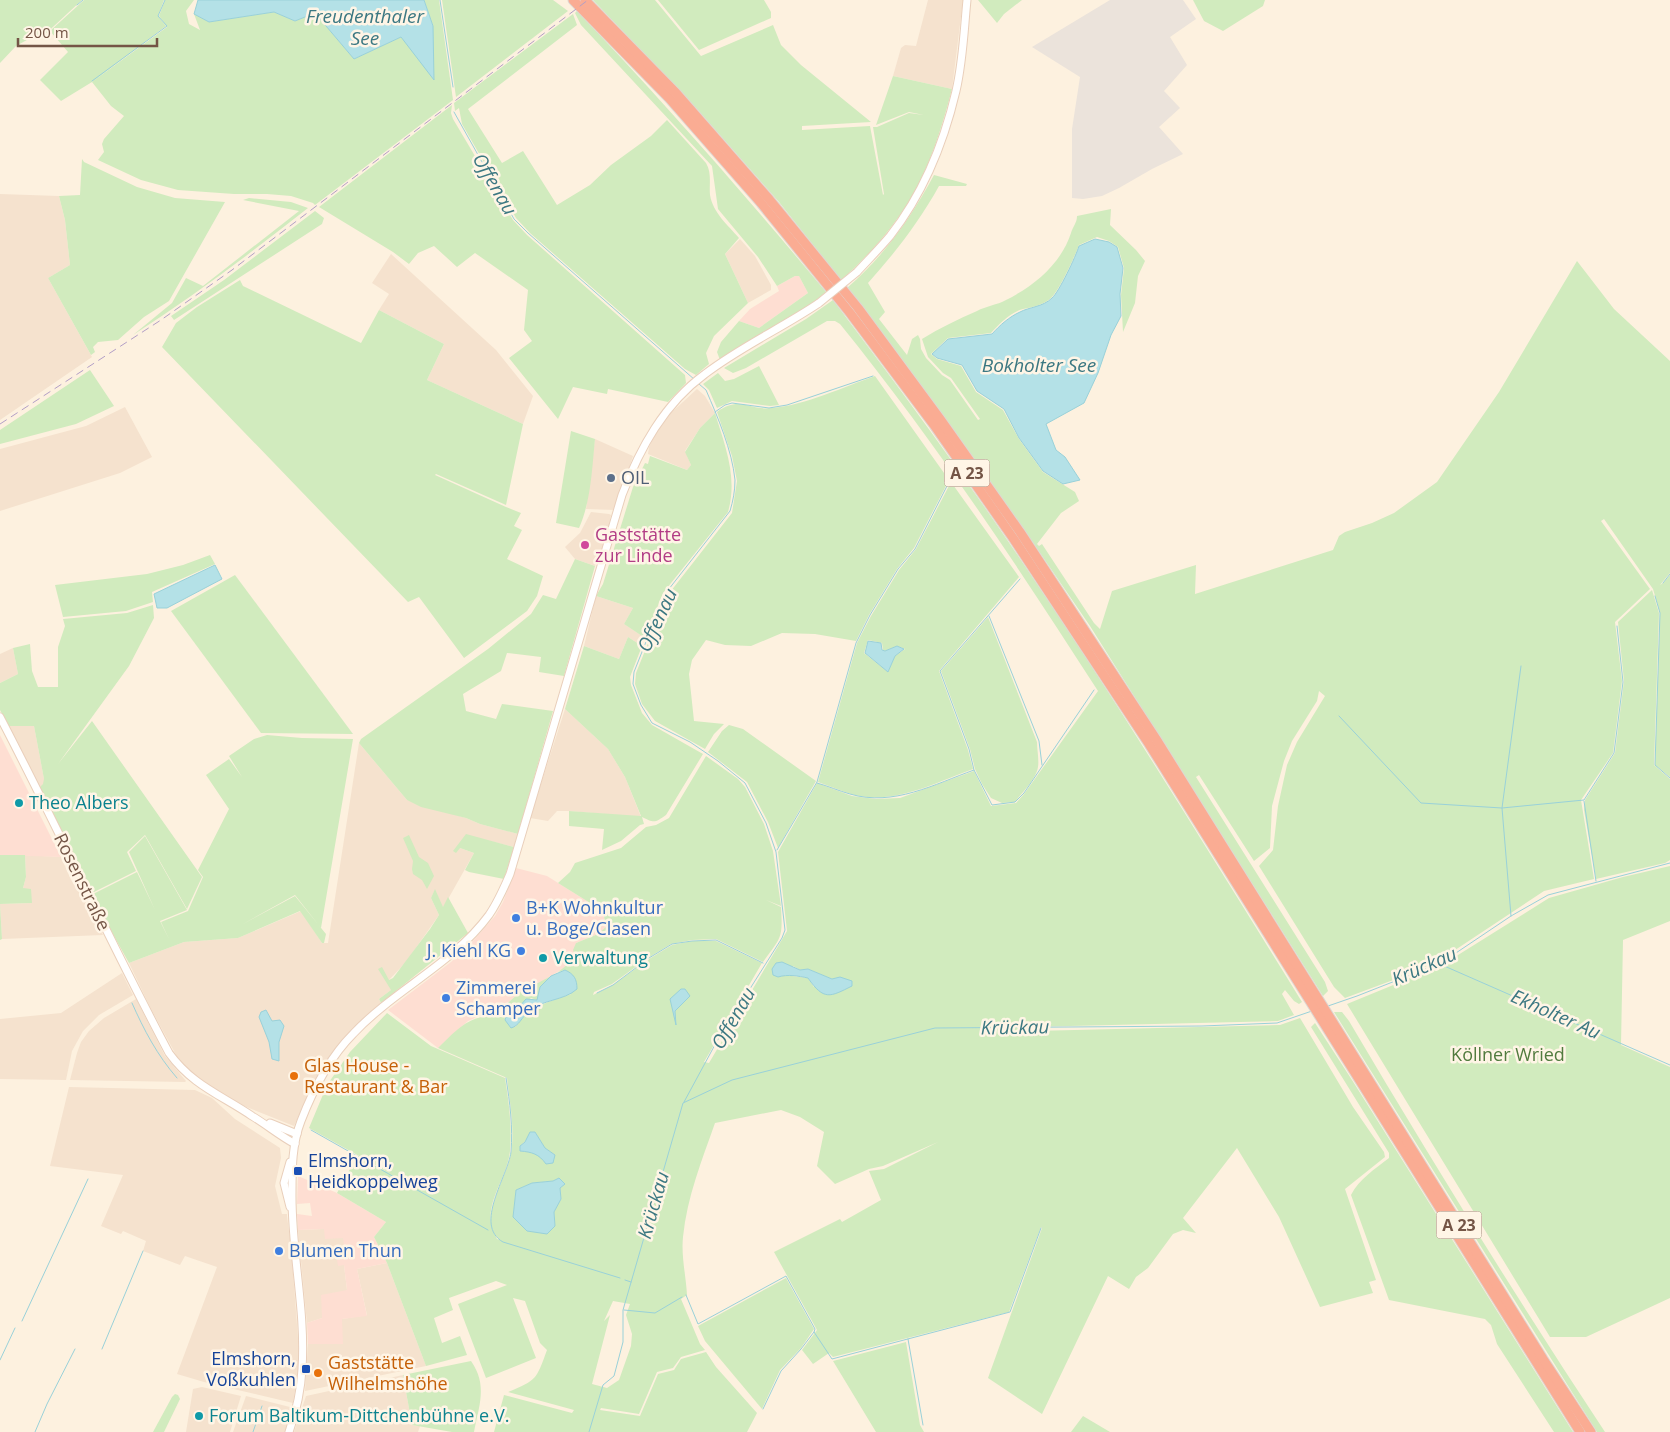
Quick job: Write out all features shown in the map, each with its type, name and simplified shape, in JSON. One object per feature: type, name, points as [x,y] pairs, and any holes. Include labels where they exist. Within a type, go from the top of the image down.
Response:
[{"type":"highway","name":"A 23","points":[[573,0],[669,98],[760,203],[850,314],[934,425],[1013,538],[1307,988],[1329,1016],[1538,1351],[1591,1432]]},
{"type":"highway","name":"A 23","points":[[585,0],[676,93],[769,199],[858,308],[940,419],[1085,630],[1156,739],[1307,988],[1326,1027],[1580,1432]]},
{"type":"main road","points":[[289,1432],[299,1393],[303,1355],[292,1215],[292,1157],[297,1134],[309,1101],[351,1035],[368,1018],[470,936],[490,913],[512,866],[622,495],[638,455],[653,430],[692,384],[727,358],[819,304],[857,272],[891,235],[930,171],[945,132],[957,90],[966,0]]},
{"type":"main road","name":"Rosenstraße","points":[[0,717],[170,1053],[179,1066],[193,1080],[251,1115]]},
{"type":"main road","points":[[251,1115],[297,1134]]},
{"type":"main road","points":[[251,1115],[294,1144]]},
{"type":"shaded area","points":[[928,0],[963,0],[952,89],[893,76],[901,48],[905,45],[916,46]]},
{"type":"shaded area","points":[[1110,0],[1183,0],[1196,19],[1170,37],[1187,65],[1164,91],[1180,108],[1159,127],[1183,154],[1102,196],[1083,199],[1072,198],[1072,129],[1080,77],[1032,47]]},
{"type":"shaded area","points":[[0,194],[59,196],[65,220],[70,265],[48,278],[92,357],[0,420]]},
{"type":"shaded area","points":[[740,239],[755,256],[771,285],[771,290],[748,303],[725,254]]},
{"type":"shaded area","points":[[391,254],[496,350],[533,396],[523,424],[427,380],[444,344],[379,310],[389,294],[372,283]]},
{"type":"shaded area","points":[[795,276],[799,276],[808,293],[759,328],[739,321],[750,309],[779,291],[777,286]]},
{"type":"shaded area","points":[[697,389],[705,396],[715,413],[700,428],[685,451],[691,465],[687,470],[648,454],[649,447],[656,433],[671,413]]},
{"type":"shaded area","points":[[125,407],[152,457],[120,473],[0,511],[0,449],[86,426]]},
{"type":"shaded area","points":[[595,439],[633,456],[615,510],[586,509]]},
{"type":"shaded area","points":[[591,512],[611,515],[606,539],[595,566],[575,559],[565,547],[580,533]]},
{"type":"shaded area","points":[[596,596],[633,608],[624,624],[645,638],[642,646],[628,637],[619,659],[584,646]]},
{"type":"shaded area","points":[[13,648],[18,674],[0,683],[0,654]]},
{"type":"shaded area","points":[[565,709],[608,749],[625,777],[641,817],[557,811],[548,821],[530,818]]},
{"type":"shaded area","points":[[8,726],[34,726],[44,779],[44,784],[39,788]]},
{"type":"shaded area","points":[[0,735],[61,857],[0,855]]},
{"type":"shaded area","points":[[359,743],[407,800],[480,824],[518,834],[514,847],[482,839],[460,848],[474,853],[443,908],[435,890],[431,898],[439,915],[406,962],[389,980],[391,990],[379,999],[381,1003],[349,1034],[328,1062],[307,1097],[294,1126],[244,1106],[205,1084],[181,1064],[129,963],[184,942],[238,938],[301,911],[322,943],[328,943]]},
{"type":"shaded area","points":[[25,855],[61,857],[71,880],[80,889],[103,935],[2,939],[0,904],[32,903],[23,888],[26,877]]},
{"type":"shaded area","points":[[516,868],[547,876],[603,911],[606,928],[598,934],[576,943],[576,958],[572,963],[538,984],[519,993],[493,1016],[480,1016],[468,1021],[438,1048],[388,1010],[451,962],[474,940],[495,916],[503,902]]},
{"type":"shaded area","points":[[122,973],[133,995],[99,1015],[83,1031],[72,1051],[66,1080],[0,1079],[0,1019],[61,1013]]},
{"type":"shaded area","points":[[136,999],[165,1056],[186,1081],[70,1080],[81,1042],[89,1031],[104,1018]]},
{"type":"shaded area","points":[[69,1087],[195,1090],[212,1098],[235,1119],[280,1148],[281,1158],[275,1186],[282,1214],[287,1214],[299,1351],[293,1403],[177,1374],[217,1267],[185,1256],[180,1265],[143,1251],[146,1241],[123,1231],[121,1234],[101,1226],[123,1175],[50,1166]]},
{"type":"shaded area","points":[[298,1176],[337,1193],[386,1222],[374,1237],[387,1263],[357,1269],[367,1316],[342,1319],[343,1344],[308,1344],[307,1323],[322,1318],[321,1295],[347,1290],[344,1265],[338,1266],[335,1249],[344,1247],[343,1238],[325,1239],[324,1229],[298,1230],[297,1214],[312,1216],[310,1203],[297,1204]]},
{"type":"shaded area","points":[[324,1229],[344,1238],[345,1247],[335,1249],[344,1265],[347,1290],[322,1318],[307,1323],[298,1230]]},
{"type":"shaded area","points":[[387,1263],[426,1366],[305,1391],[308,1344],[342,1344],[342,1319],[367,1315],[357,1269]]},
{"type":"shaded area","points":[[403,1375],[412,1425],[420,1426],[418,1432],[294,1432],[306,1396]]},
{"type":"shaded area","points":[[202,1387],[241,1396],[230,1432],[186,1432],[193,1389]]},
{"type":"shaded area","points":[[246,1396],[290,1407],[292,1409],[285,1432],[233,1432]]},
{"type":"green space","points":[[0,0],[82,0],[41,38],[34,36],[16,46],[0,63]]},
{"type":"green space","points":[[84,0],[164,0],[158,16],[166,26],[92,82],[61,101],[40,80],[68,52],[50,31]]},
{"type":"green space","points":[[165,0],[194,0],[186,11],[189,24],[200,30],[194,14],[209,22],[274,12],[295,21],[315,13],[354,59],[401,37],[433,26],[424,0],[439,0],[453,100],[315,205],[291,196],[178,190],[141,180],[98,160],[104,152],[102,144],[104,139],[124,116],[111,106],[92,82],[167,27],[159,16]]},
{"type":"green space","points":[[442,0],[553,0],[568,11],[456,97]]},
{"type":"green space","points":[[593,0],[655,0],[701,56],[773,25],[781,45],[801,65],[871,122],[802,126],[802,130],[870,126],[883,195],[873,127],[909,113],[924,115],[909,112],[876,125],[893,76],[952,89],[932,155],[918,186],[880,241],[841,280],[779,202],[696,108]]},
{"type":"green space","points":[[658,0],[764,0],[771,12],[771,18],[699,50]]},
{"type":"green space","points":[[978,0],[1022,0],[1004,14],[997,23]]},
{"type":"green space","points":[[1193,0],[1265,0],[1263,6],[1223,31],[1204,21]]},
{"type":"green space","points":[[577,11],[704,150],[826,292],[788,320],[720,360],[717,352],[721,342],[739,321],[759,328],[808,293],[799,276],[795,276],[777,286],[758,257],[718,209],[712,166],[581,25],[575,13]]},
{"type":"green space","points":[[573,14],[577,25],[468,109],[502,163],[523,151],[557,205],[590,185],[611,165],[651,136],[667,120],[706,163],[710,175],[710,195],[714,207],[739,238],[725,254],[748,303],[714,336],[706,353],[709,364],[696,375],[685,369],[530,233],[516,218],[462,124],[459,108],[455,111],[454,103]]},
{"type":"green space","points":[[452,105],[451,113],[453,119],[513,220],[527,235],[685,375],[686,383],[668,402],[608,389],[607,394],[573,387],[558,419],[509,358],[532,341],[524,330],[528,290],[475,253],[457,267],[434,246],[418,253],[409,264],[393,252],[319,207]]},
{"type":"green space","points":[[82,159],[84,162],[137,187],[175,198],[225,202],[169,301],[144,317],[118,340],[98,342],[93,347],[95,352],[91,355],[48,278],[70,265],[65,220],[59,196],[80,195]]},
{"type":"green space","points":[[934,175],[967,184],[966,186],[939,186],[906,237],[868,283],[885,312],[879,319],[907,355],[912,339],[918,335],[921,349],[926,358],[942,375],[950,380],[978,420],[980,419],[951,378],[943,373],[928,357],[922,339],[980,309],[1006,300],[1036,281],[1061,255],[1076,223],[1077,216],[1111,209],[1110,225],[1145,261],[1138,276],[1135,303],[1123,332],[1121,295],[1124,268],[1118,247],[1109,241],[1097,237],[1079,245],[1062,281],[1051,298],[1038,305],[1014,313],[1001,322],[991,333],[948,338],[931,354],[937,359],[961,366],[976,392],[1003,410],[1019,439],[1043,472],[1075,492],[1079,501],[1061,513],[1037,544],[1039,546],[1042,544],[1094,623],[1100,629],[1112,591],[1196,565],[1195,594],[1333,550],[1339,536],[1345,532],[1394,513],[1437,482],[1499,392],[1577,261],[1614,309],[1670,361],[1670,573],[1660,585],[1670,575],[1670,777],[1655,765],[1660,613],[1653,589],[1604,519],[1601,521],[1650,589],[1615,622],[1622,681],[1613,753],[1581,800],[1594,879],[1544,891],[1440,960],[1345,998],[1334,987],[1259,866],[1273,850],[1278,806],[1287,765],[1297,742],[1325,696],[1319,691],[1317,701],[1292,741],[1284,761],[1272,806],[1270,848],[1254,861],[1199,775],[1196,777],[1325,982],[1328,991],[1323,996],[1090,626],[1025,531],[904,362],[847,288],[873,263],[896,236],[916,207]]},
{"type":"green space","points":[[249,198],[291,202],[308,208],[222,274],[133,335],[172,303],[186,278],[203,286],[299,211],[243,200]]},
{"type":"green space","points":[[315,211],[324,218],[322,224],[174,320],[171,316],[224,280]]},
{"type":"green space","points":[[240,280],[243,286],[361,343],[379,310],[444,344],[427,380],[523,424],[506,505],[435,475],[521,513],[514,526],[522,530],[507,559],[543,576],[537,596],[527,611],[464,658],[419,597],[408,602],[162,347],[176,323],[197,307]]},
{"type":"green space","points":[[833,300],[946,453],[1050,603],[1160,773],[1302,1002],[1299,1004],[1294,1001],[1285,990],[1282,994],[1294,1015],[1278,1021],[1027,1027],[1033,1031],[1280,1025],[1300,1018],[1353,1107],[1384,1152],[1385,1157],[1345,1189],[1376,1280],[1369,1282],[1373,1293],[1320,1307],[1279,1217],[1237,1148],[1183,1218],[1196,1233],[1183,1230],[1173,1234],[1148,1268],[1136,1277],[1129,1289],[1108,1276],[1042,1414],[988,1378],[1041,1227],[1009,1312],[833,1357],[829,1353],[813,1364],[802,1350],[817,1330],[774,1252],[840,1219],[842,1222],[881,1200],[869,1171],[884,1169],[938,1142],[835,1184],[817,1166],[824,1132],[800,1117],[781,1110],[715,1123],[696,1179],[683,1237],[683,1259],[687,1295],[681,1299],[700,1344],[705,1350],[681,1357],[673,1368],[657,1372],[639,1414],[601,1408],[600,1410],[640,1416],[658,1374],[674,1370],[681,1359],[706,1352],[716,1367],[757,1413],[747,1432],[494,1432],[504,1395],[572,1413],[574,1410],[508,1392],[525,1385],[534,1378],[547,1350],[540,1343],[525,1301],[513,1298],[536,1358],[486,1378],[458,1304],[507,1285],[496,1281],[449,1298],[453,1310],[434,1318],[442,1343],[460,1336],[467,1355],[426,1366],[387,1263],[374,1237],[386,1222],[337,1193],[357,1156],[393,1175],[309,1128],[327,1085],[350,1052],[387,1013],[431,1046],[505,1078],[510,1115],[510,1151],[508,1162],[495,1195],[492,1206],[491,1221],[495,1199],[511,1154],[511,1106],[507,1078],[438,1048],[456,1030],[476,1019],[493,1016],[519,993],[551,976],[540,987],[537,1000],[531,998],[506,1017],[515,1027],[528,1011],[571,994],[565,970],[558,972],[576,958],[573,950],[576,943],[598,934],[606,927],[603,911],[558,883],[570,872],[575,863],[621,848],[646,827],[656,825],[669,818],[706,756],[738,779],[745,787],[764,824],[773,851],[781,906],[766,900],[781,907],[781,932],[769,954],[763,962],[716,939],[692,940],[671,944],[612,984],[594,992],[593,995],[613,985],[672,945],[692,941],[716,941],[762,963],[704,1062],[709,1063],[787,931],[778,852],[817,783],[852,796],[876,799],[900,798],[974,771],[991,806],[1016,803],[1098,691],[1037,597],[942,458],[840,324],[835,321],[827,321],[746,368],[733,373],[724,368],[806,319]],"holes":[[[793,966],[800,970],[808,969],[832,979],[814,987],[808,978],[784,975]],[[535,1132],[545,1148],[555,1155],[541,1157],[531,1152],[520,1151],[520,1146]],[[559,1178],[564,1184],[560,1188],[561,1199],[554,1212],[555,1226],[513,1217],[516,1190],[532,1183],[553,1181]],[[613,1301],[630,1304],[626,1315],[632,1334],[631,1346],[619,1380],[607,1388],[592,1384],[610,1315],[604,1321]]]},
{"type":"green space","points":[[759,366],[779,405],[770,406],[732,401],[717,408],[709,390],[703,384],[718,373],[725,381],[734,379]]},
{"type":"green space","points":[[90,370],[114,406],[76,424],[0,444],[0,430]]},
{"type":"green space","points":[[875,376],[949,480],[914,548],[897,569],[869,615],[856,641],[815,634],[782,633],[751,646],[725,645],[706,640],[692,660],[689,674],[694,721],[724,724],[714,734],[705,749],[655,721],[642,704],[635,684],[636,673],[667,596],[732,513],[737,481],[732,456],[717,412],[725,407],[738,404],[757,408],[785,406],[824,395]]},
{"type":"green space","points":[[715,413],[731,474],[731,499],[728,512],[663,593],[645,638],[624,624],[633,608],[596,596],[603,584],[633,487],[645,463],[648,464],[650,456],[687,470],[691,465],[685,452],[700,428]]},
{"type":"green space","points":[[571,431],[595,439],[589,496],[579,528],[556,523]]},
{"type":"green space","points":[[951,482],[1019,577],[939,671],[968,750],[973,769],[898,795],[867,797],[851,794],[818,782],[857,643],[899,570],[916,549]],"holes":[[[868,640],[882,643],[883,650],[885,651],[897,646],[905,649],[895,656],[888,672],[864,653]]]},
{"type":"green space","points":[[210,555],[215,564],[152,592],[153,602],[126,611],[63,617],[55,585],[147,574],[183,565]]},
{"type":"green space","points":[[575,559],[595,566],[564,676],[539,672],[541,657],[507,653],[501,671],[463,694],[466,711],[496,719],[502,704],[553,711],[518,834],[421,807],[407,800],[359,743],[361,739],[488,649],[531,614],[543,595],[556,599]]},
{"type":"green space","points":[[235,575],[353,734],[261,733],[171,611]]},
{"type":"green space","points":[[1652,590],[1659,613],[1654,765],[1670,779],[1670,860],[1665,863],[1596,879],[1584,810],[1585,800],[1615,753],[1624,681],[1618,622]]},
{"type":"green space","points":[[153,605],[154,618],[129,666],[58,764],[92,721],[202,877],[187,909],[145,835],[127,852],[136,871],[90,894],[39,788],[43,784],[44,779],[34,726],[8,726],[0,710],[0,683],[18,674],[13,648],[30,644],[32,671],[38,687],[58,687],[58,647],[65,626],[63,619],[127,613]]},
{"type":"green space","points":[[988,617],[1037,742],[1037,771],[1015,802],[1002,803],[991,798],[982,784],[941,671]]},
{"type":"green space","points":[[628,637],[642,646],[630,677],[631,685],[642,713],[652,725],[703,754],[666,815],[654,821],[642,817],[644,824],[640,825],[621,841],[602,850],[604,829],[569,826],[569,811],[641,816],[625,777],[608,749],[565,709],[584,646],[619,659]]},
{"type":"green space","points":[[729,725],[743,729],[816,781],[778,848],[768,822],[747,782],[708,752],[722,731]]},
{"type":"green space","points":[[267,735],[353,739],[321,928],[326,934],[324,943],[322,943],[300,911],[238,938],[184,942],[129,963],[91,895],[137,872],[155,910],[129,852],[145,836],[187,910],[160,921],[169,939],[161,922],[188,911],[203,877],[198,870],[229,809],[206,775],[229,759],[242,777],[229,756],[254,739]],"holes":[[[295,895],[318,924],[295,896],[241,925]]]},
{"type":"green space","points":[[466,834],[514,847],[504,879],[465,870],[474,853],[460,848],[456,853],[453,851]]},
{"type":"green space","points":[[409,835],[419,857],[428,863],[434,876],[427,889],[422,880],[413,874],[413,861],[403,838]]},
{"type":"green space","points":[[0,855],[25,855],[26,877],[23,888],[31,889],[32,903],[0,904]]},
{"type":"green space","name":"Köllner Wried","points":[[1670,866],[1670,921],[1623,940],[1621,1045],[1670,1067],[1670,1298],[1586,1337],[1550,1337],[1347,1004],[1442,965],[1549,898]]},
{"type":"green space","points":[[435,889],[443,907],[448,897],[468,933],[381,1003],[379,999],[391,990],[378,969],[382,967],[389,980],[393,978],[430,929],[439,915],[431,898]]},
{"type":"green space","points":[[0,904],[2,939],[0,940]]},
{"type":"green space","points":[[1334,1012],[1342,1012],[1349,1021],[1474,1228],[1605,1432],[1597,1432]]},
{"type":"green space","points":[[1315,1023],[1573,1432],[1554,1432],[1497,1344],[1491,1325],[1485,1319],[1389,1300],[1351,1195],[1363,1179],[1389,1158],[1389,1153],[1311,1027]]},
{"type":"green space","points":[[786,1278],[814,1329],[801,1348],[780,1370],[762,1409],[705,1341],[698,1326]]},
{"type":"green space","points":[[906,1342],[920,1425],[924,1432],[876,1432],[833,1361]]},
{"type":"green space","points":[[471,1361],[481,1387],[480,1404],[474,1432],[452,1432],[412,1425],[403,1375]]},
{"type":"green space","points":[[175,1394],[180,1399],[164,1432],[153,1432],[172,1397]]},
{"type":"green space","points":[[1083,1416],[1110,1432],[1071,1432]]},
{"type":"water","name":"Freudenthaler See","points":[[198,0],[424,0],[433,26],[434,80],[401,37],[354,59],[315,13],[295,21],[274,12],[209,22],[194,14]]},
{"type":"water","name":"Bokholter See","points":[[1095,239],[1109,242],[1117,247],[1123,268],[1120,294],[1121,316],[1111,335],[1098,373],[1084,403],[1046,424],[1056,450],[1065,457],[1080,480],[1063,484],[1043,471],[1019,438],[1004,409],[977,391],[962,365],[937,358],[932,354],[948,339],[992,334],[1016,314],[1048,301],[1063,282],[1079,246]]},
{"type":"water","points":[[215,565],[222,579],[167,608],[157,608],[154,594]]},
{"type":"water","points":[[868,641],[881,643],[882,650],[885,651],[897,646],[904,649],[895,656],[888,672],[865,653]]},
{"type":"water","points":[[782,962],[800,970],[808,969],[832,979],[840,977],[852,981],[852,986],[838,993],[823,994],[808,978],[789,975],[778,977],[773,975],[772,969],[776,963]]},
{"type":"water","points":[[565,970],[574,977],[577,989],[566,996],[534,1008],[511,1028],[505,1020],[506,1017],[526,999],[537,1000],[540,987],[551,976]]},
{"type":"water","points":[[681,989],[685,989],[690,996],[675,1011],[676,1025],[670,999]]},
{"type":"water","points":[[266,1010],[272,1021],[280,1020],[284,1026],[279,1042],[279,1061],[272,1059],[269,1042],[259,1017],[261,1012]]},
{"type":"water","points":[[530,1132],[535,1132],[545,1148],[555,1155],[553,1163],[546,1164],[535,1154],[520,1151],[520,1146],[525,1142]]},
{"type":"water","points":[[559,1178],[565,1184],[560,1188],[561,1199],[554,1212],[555,1226],[547,1234],[527,1231],[513,1217],[516,1190],[532,1183],[553,1181]]},
{"type":"waterway","points":[[77,5],[83,0]]},
{"type":"waterway","points":[[92,81],[167,26],[158,16],[165,0]]},
{"type":"waterway","name":"Offenau","points":[[440,0],[453,87]]},
{"type":"waterway","name":"Offenau","points":[[454,112],[514,219],[695,380]]},
{"type":"waterway","points":[[715,412],[725,405],[732,403],[769,408],[787,405],[873,376]]},
{"type":"waterway","name":"Offenau","points":[[684,1102],[717,1041],[782,938],[785,930],[776,852],[766,823],[745,783],[718,761],[690,742],[652,723],[641,705],[633,684],[634,672],[665,594],[730,511],[733,500],[735,480],[728,446],[706,390],[699,384]]},
{"type":"waterway","points":[[777,850],[817,782],[856,643],[870,615],[898,569],[915,549],[949,482]]},
{"type":"waterway","points":[[1663,583],[1670,574]]},
{"type":"waterway","points":[[974,770],[969,749],[940,671],[1020,579]]},
{"type":"waterway","points":[[1655,596],[1660,613],[1655,765],[1670,778]]},
{"type":"waterway","points":[[989,616],[1039,741],[1042,765]]},
{"type":"waterway","points":[[1339,716],[1421,803],[1502,808],[1584,800],[1614,753],[1623,682],[1617,626]]},
{"type":"waterway","points":[[1511,916],[1502,808],[1521,666]]},
{"type":"waterway","points":[[817,783],[850,794],[882,798],[914,792],[974,770],[992,805],[1015,802],[1024,793],[1094,690]]},
{"type":"waterway","points":[[1584,801],[1596,881]]},
{"type":"waterway","name":"Krückau","points":[[1328,1006],[1441,963],[1511,916],[1548,895],[1670,863]]},
{"type":"waterway","points":[[597,993],[613,985],[649,958],[672,944],[716,940],[763,963]]},
{"type":"waterway","name":"Ekholter Au","points":[[1441,963],[1670,1065]]},
{"type":"waterway","points":[[132,1003],[152,1042],[177,1078]]},
{"type":"waterway","name":"Krückau","points":[[589,1432],[603,1385],[614,1376],[623,1342],[623,1310],[683,1103],[732,1080],[935,1028],[1202,1026],[1277,1023],[1312,1011]]},
{"type":"waterway","points":[[506,1078],[511,1115],[511,1152],[492,1212],[491,1224],[495,1234],[503,1242],[620,1278]]},
{"type":"waterway","points":[[311,1130],[488,1230]]},
{"type":"waterway","points":[[22,1321],[88,1179]]},
{"type":"waterway","points":[[686,1295],[698,1324],[786,1276],[815,1329],[814,1332],[832,1359],[1010,1312],[1041,1228]]},
{"type":"waterway","points":[[102,1349],[143,1251]]},
{"type":"waterway","name":"Krückau","points":[[625,1280],[631,1282]]},
{"type":"waterway","points":[[624,1310],[655,1313],[682,1297]]},
{"type":"waterway","points":[[0,1360],[15,1328]]},
{"type":"waterway","points":[[763,1409],[781,1371],[814,1332]]},
{"type":"waterway","points":[[908,1339],[923,1425]]},
{"type":"waterway","points":[[35,1432],[75,1349]]},
{"type":"waterway","points":[[253,1432],[262,1406]]},
{"type":"railway","points":[[0,424],[161,320],[232,270],[588,0]]},
{"type":"place","name":"OIL","points":[[611,478]]},
{"type":"place","name":"Gaststätte zur Linde","points":[[585,545]]},
{"type":"place","name":"Theo Albers","points":[[19,803]]},
{"type":"place","name":"B+K Wohnkultur u. Boge/Clasen","points":[[516,918]]},
{"type":"place","name":"J. Kiehl KG","points":[[521,951]]},
{"type":"place","name":"Verwaltung","points":[[543,958]]},
{"type":"place","name":"Zimmerei Schamper","points":[[446,998]]},
{"type":"place","name":"Glas House - Restaurant & Bar","points":[[294,1076]]},
{"type":"place","name":"Elmshorn, Heidkoppelweg","points":[[298,1171]]},
{"type":"place","name":"Blumen Thun","points":[[279,1251]]},
{"type":"place","name":"Elmshorn, Voßkuhlen","points":[[306,1369]]},
{"type":"place","name":"Gaststätte Wilhelmshöhe","points":[[318,1373]]},
{"type":"place","name":"Forum Baltikum-Dittchenbühne e.V.","points":[[199,1416]]}]
